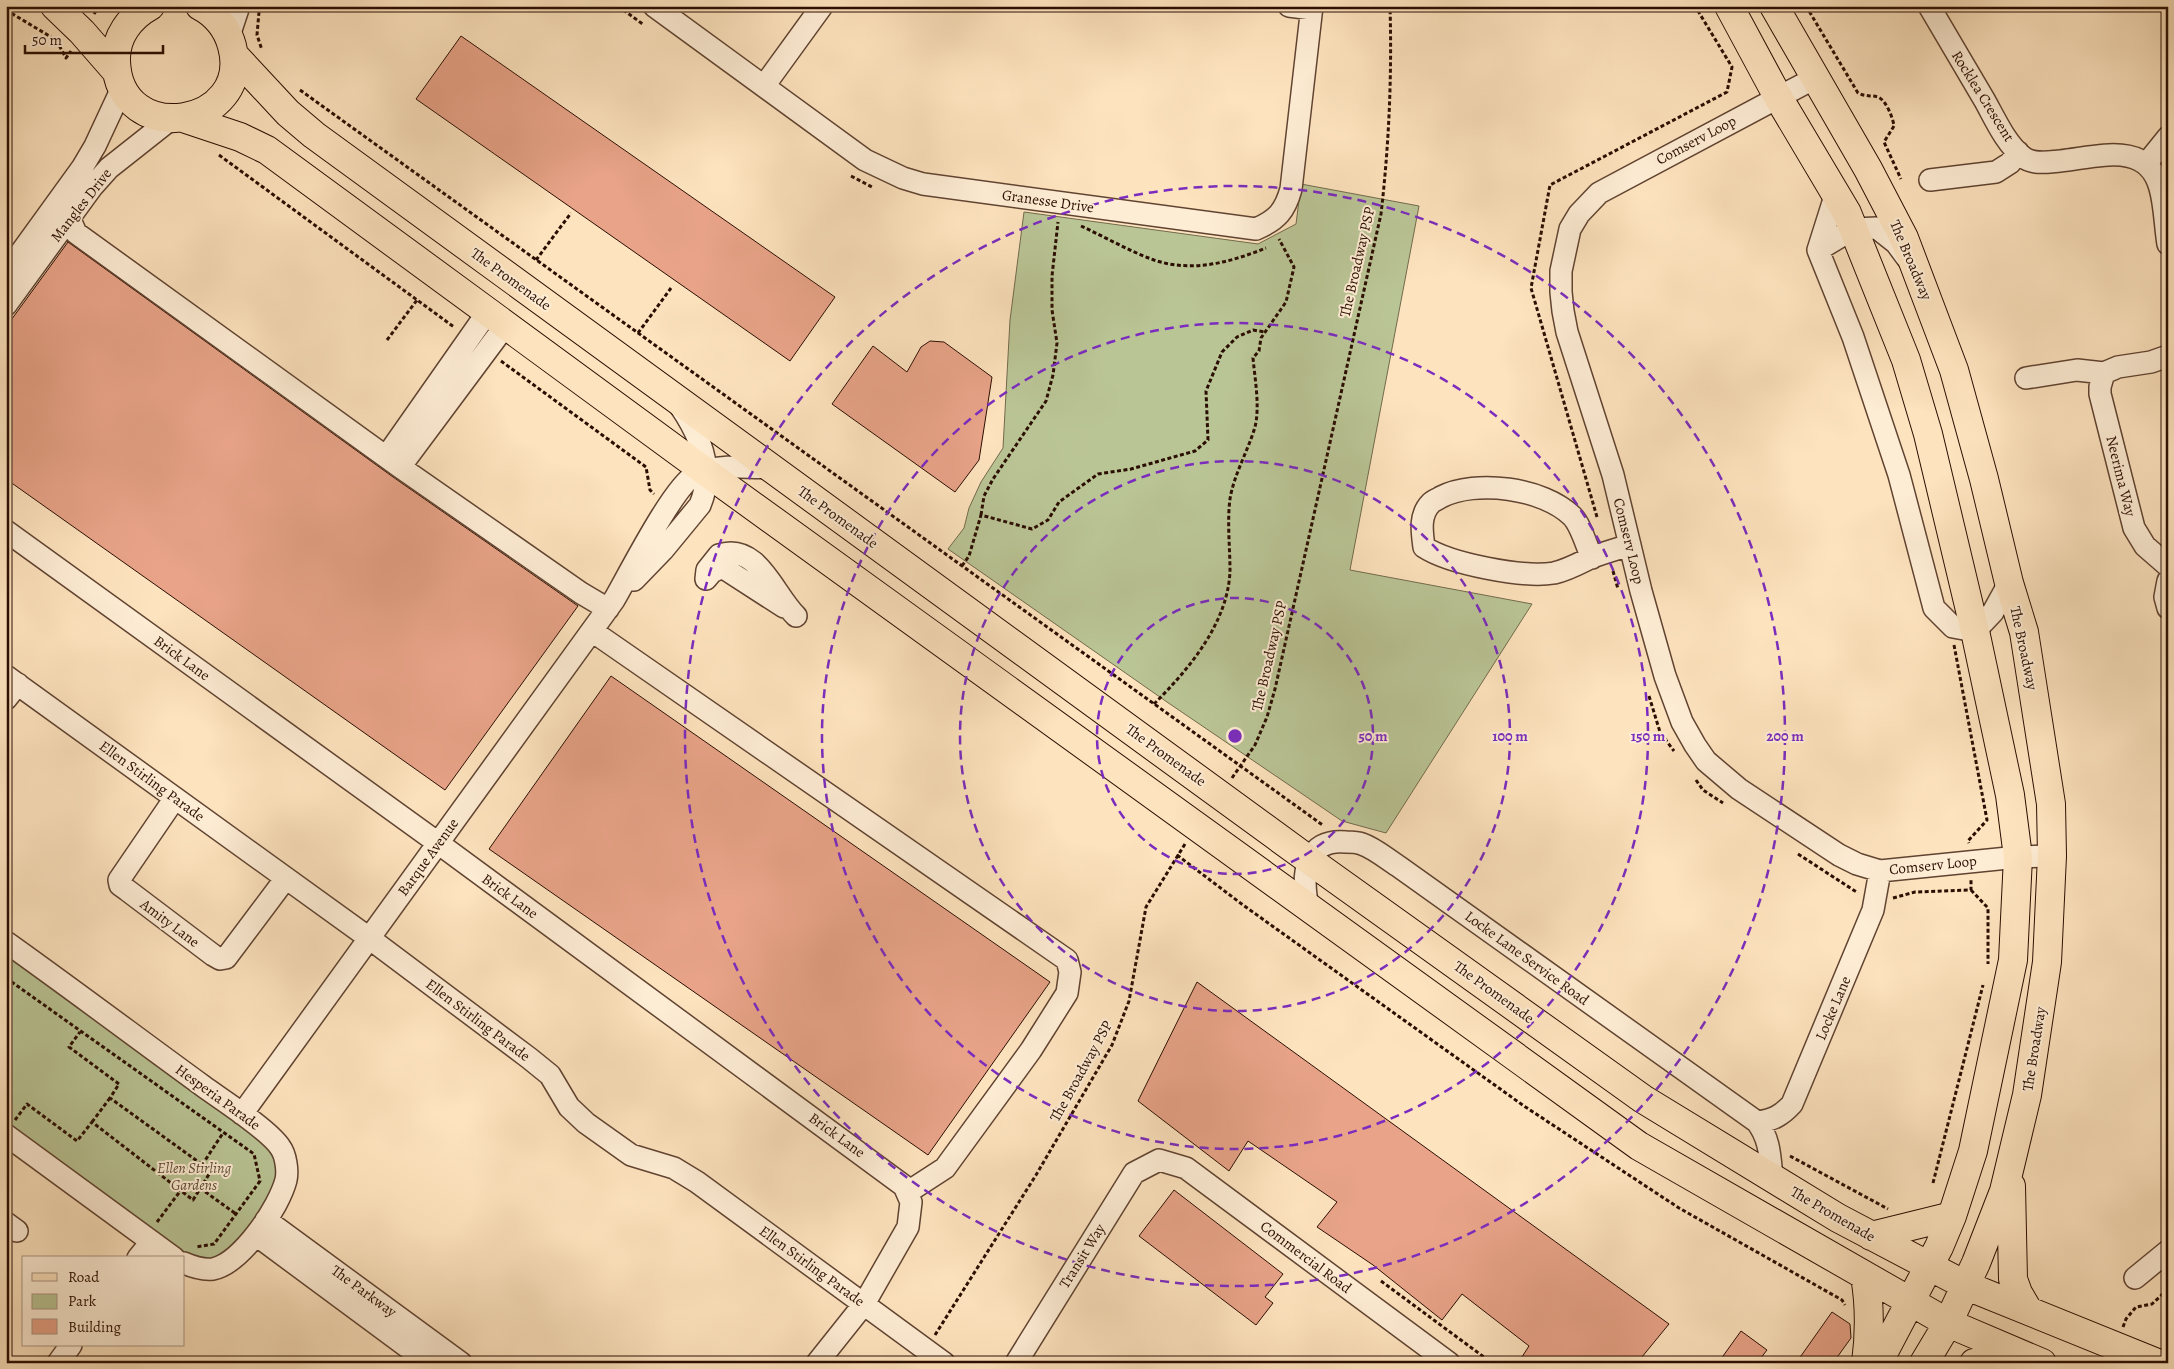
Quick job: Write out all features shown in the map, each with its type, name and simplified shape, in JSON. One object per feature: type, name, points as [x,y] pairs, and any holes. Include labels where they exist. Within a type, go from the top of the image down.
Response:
[{"type":"main road","points":[[55,6],[82,32],[119,79],[131,100],[143,110],[156,117],[179,119],[225,132],[267,150],[706,472],[1639,1146],[1948,1323],[2037,1361]]},
{"type":"main road","points":[[119,79],[116,52],[122,33],[133,18],[150,6]]},
{"type":"main road","name":"The Promenade","points":[[200,6],[222,24],[232,45],[288,113],[314,136],[1309,860],[1643,1099],[1838,1218],[1967,1286],[2157,1363]]},
{"type":"main road","points":[[1729,6],[1778,97],[1836,194],[1853,229],[1906,360],[1926,425],[1966,629],[2010,795],[2018,857],[2013,960],[1973,1151],[1952,1216],[1930,1266],[1878,1363]]},
{"type":"main road","name":"The Broadway","points":[[1774,6],[1904,238],[1954,370],[1984,480],[2009,583],[2024,632],[2051,804],[2052,856],[2047,962],[2027,1095],[2004,1191],[1967,1286],[1924,1363]]},
{"type":"main road","points":[[179,119],[203,112],[217,102],[227,88],[233,72],[232,45]]},
{"type":"main road","points":[[2010,1167],[2014,1279],[2018,1294],[2028,1310]]},
{"type":"main road","points":[[1872,1236],[1952,1216]]},
{"type":"main road","points":[[1865,1276],[1869,1298],[1870,1338],[1866,1363]]},
{"type":"main road","points":[[1974,1363],[2037,1361]]},
{"type":"street","points":[[232,45],[238,6]]},
{"type":"street","name":"Granesse Drive","points":[[654,6],[865,160],[903,178],[923,184],[1256,229],[1280,215],[1291,190],[1312,8]]},
{"type":"street","points":[[764,86],[822,6]]},
{"type":"street","points":[[1289,6],[1312,8]]},
{"type":"street","name":"Rocklea Crescent","points":[[1929,6],[2002,130],[2018,152],[2025,158],[2039,162],[2110,156],[2134,157],[2148,163]]},
{"type":"street","name":"Comserv Loop","points":[[1815,78],[1599,193],[1579,214],[1570,229],[1561,272],[1563,311],[1567,332],[1613,475],[1641,591],[1673,698],[1682,722],[1706,761],[1739,789],[1839,855],[1857,864],[1880,871],[2018,857],[2052,856]]},
{"type":"street","name":"Mangles Drive","points":[[6,273],[67,190],[95,146],[119,79]]},
{"type":"street","name":"Mangles Drive","points":[[6,305],[109,168],[179,119]]},
{"type":"street","points":[[2168,137],[2148,163],[2161,190],[2168,244]]},
{"type":"street","points":[[1930,180],[1996,172],[2010,164],[2018,152]]},
{"type":"street","points":[[67,190],[64,206],[76,234],[393,462],[574,588],[611,604]]},
{"type":"street","points":[[1836,194],[1818,250],[1853,337],[1899,475],[1934,608],[1953,627],[1966,629],[1993,612],[2009,583]]},
{"type":"street","points":[[1818,250],[1853,229],[1877,228],[1896,243],[1915,268]]},
{"type":"street","points":[[393,462],[470,338],[496,319]]},
{"type":"street","points":[[393,462],[487,350],[496,319]]},
{"type":"street","points":[[2026,378],[2077,370],[2104,373],[2168,356]]},
{"type":"street","name":"Neerima Way","points":[[2104,373],[2100,394],[2134,528],[2145,546],[2168,566]]},
{"type":"street","name":"Barque Avenue","points":[[611,604],[663,550],[700,505],[704,496],[706,472],[702,446],[690,420],[674,397]]},
{"type":"street","name":"Barque Avenue","points":[[242,1114],[611,604],[683,485],[694,475],[706,472],[743,466],[770,468]]},
{"type":"street","points":[[1600,555],[1573,517],[1554,502],[1527,493],[1489,487],[1454,490],[1431,503],[1421,522],[1424,547],[1434,554],[1463,563],[1535,575],[1556,572],[1630,545]]},
{"type":"street","name":"Brick Lane","points":[[6,531],[438,843],[897,1179],[908,1192]]},
{"type":"street","points":[[2168,581],[2165,597],[2168,608]]},
{"type":"street","points":[[592,631],[1067,960],[1070,972],[1067,994],[1031,1050],[945,1168],[908,1192],[911,1210],[908,1227],[864,1304],[817,1363]]},
{"type":"street","name":"Ellen Stirling Parade","points":[[10,686],[175,798],[369,938],[550,1074],[569,1107],[586,1123],[631,1155],[674,1168],[697,1182],[944,1363]]},
{"type":"street","name":"Amity Lane","points":[[175,798],[119,880],[120,885],[213,955],[220,959],[226,958],[286,878]]},
{"type":"street","name":"Locke Lane Service Road","points":[[1309,860],[1318,848],[1336,841],[1361,843],[1398,866],[1757,1122],[1765,1132],[1769,1145]]},
{"type":"street","points":[[1308,907],[1304,890],[1309,860]]},
{"type":"street","name":"Locke Lane","points":[[1757,1122],[1773,1120],[1784,1114],[1792,1104],[1873,910],[1877,897],[1880,871]]},
{"type":"street","name":"Hesperia Parade","points":[[6,942],[242,1114],[280,1147],[286,1162],[286,1179],[261,1227],[228,1261],[215,1268],[204,1269],[185,1258]]},
{"type":"street","name":"Hesperia Parade","points":[[11,1128],[150,1243],[182,1256]]},
{"type":"street","points":[[1769,1145],[1772,1178]]},
{"type":"street","name":"Transit Way","points":[[1016,1363],[1134,1173],[1159,1160]]},
{"type":"street","name":"Commercial Road","points":[[1159,1160],[1186,1168],[1449,1363]]},
{"type":"street","name":"The Parkway","points":[[261,1227],[429,1363]]},
{"type":"street","name":"The Parkway","points":[[261,1227],[461,1363]]},
{"type":"street","points":[[2135,1278],[2168,1251]]},
{"type":"street","points":[[58,1363],[70,1346]]},
{"type":"path","points":[[259,6],[257,35],[262,53]]},
{"type":"path","points":[[618,6],[650,30]]},
{"type":"path","name":"The Broadway PSP","points":[[1220,794],[1255,745],[1267,717],[1275,689],[1381,214],[1386,166],[1391,36],[1390,6]]},
{"type":"path","points":[[1621,598],[1600,555],[1531,288],[1550,185],[1727,92],[1732,67],[1695,6]]},
{"type":"path","points":[[1806,6],[1858,93],[1867,98],[1877,97],[1883,101],[1894,126],[1884,139],[1884,142],[1904,185]]},
{"type":"path","points":[[296,87],[1347,842]]},
{"type":"path","points":[[225,132],[212,150],[470,338]]},
{"type":"path","points":[[850,176],[858,182],[875,188]]},
{"type":"path","points":[[536,260],[571,213]]},
{"type":"path","points":[[962,566],[969,556],[981,515],[984,496],[993,479],[1046,402],[1053,375],[1057,343],[1052,310],[1056,230],[1058,221],[1066,222]]},
{"type":"path","points":[[1074,223],[1156,260],[1193,266],[1230,261],[1266,248],[1283,236]]},
{"type":"path","points":[[1154,704],[1188,666],[1209,637],[1221,609],[1230,573],[1230,499],[1255,426],[1256,403],[1253,358],[1259,351],[1261,338],[1286,302],[1294,267],[1279,239]]},
{"type":"path","points":[[638,333],[671,288]]},
{"type":"path","points":[[388,340],[418,300]]},
{"type":"path","points":[[981,515],[1032,528],[1048,520],[1059,502],[1098,474],[1131,469],[1196,451],[1208,440],[1206,391],[1222,352],[1237,337],[1253,330],[1265,332]]},
{"type":"path","points":[[487,350],[646,467],[650,490],[669,506]]},
{"type":"path","points":[[1966,629],[1953,648],[1987,820],[1968,841],[1971,890],[1988,908],[1988,965]]},
{"type":"path","points":[[1647,687],[1660,732],[1676,754]]},
{"type":"path","points":[[1692,776],[1703,790],[1728,807]]},
{"type":"path","name":"The Broadway PSP","points":[[925,1349],[1036,1175],[1112,1045],[1129,1001],[1146,907],[1177,854],[1197,826]]},
{"type":"path","points":[[1794,851],[1851,890],[1865,896],[1890,899],[1915,892],[1971,890]]},
{"type":"path","points":[[1177,854],[1243,904],[1524,1106],[1679,1208],[1842,1300],[1846,1307]]},
{"type":"path","points":[[6,984],[8,979],[254,1154],[260,1181],[214,1244],[182,1256]]},
{"type":"path","points":[[1933,1183],[1983,984]]},
{"type":"path","points":[[11,1128],[27,1104],[77,1142],[110,1098],[119,1084],[70,1047],[80,1032]]},
{"type":"path","points":[[92,1122],[193,1200],[211,1171],[110,1098]]},
{"type":"path","points":[[202,1165],[223,1133]]},
{"type":"path","points":[[1769,1145],[1888,1209],[1895,1207]]},
{"type":"path","points":[[200,1188],[236,1214]]},
{"type":"path","points":[[150,1243],[156,1224],[181,1190]]},
{"type":"path","points":[[1381,1281],[1492,1363]]},
{"type":"path","points":[[2115,1346],[2126,1319],[2136,1307],[2152,1304],[2168,1289]]},
{"type":"green space","points":[[1301,184],[1419,206],[1350,570],[1532,604],[1386,833],[1342,821],[948,549],[964,528],[969,508],[981,482],[1003,448],[1010,320],[1024,212],[1258,244],[1296,224]]},
{"type":"green space","name":"Ellen Stirling Gardens","points":[[6,942],[242,1114],[286,1162],[266,1220],[204,1269],[6,1135]]},
{"type":"building","points":[[461,36],[835,297],[790,361],[416,99]]},
{"type":"building","points":[[68,242],[393,477],[578,606],[445,790],[6,479],[6,327]]},
{"type":"building","points":[[930,341],[944,342],[992,377],[979,460],[955,492],[832,404],[873,346],[907,372],[921,347]]},
{"type":"building","points":[[611,676],[1050,982],[928,1155],[489,849]]},
{"type":"building","points":[[1197,982],[1669,1324],[1637,1363],[1518,1363],[1529,1346],[1462,1294],[1442,1320],[1373,1265],[1317,1227],[1337,1202],[1248,1141],[1229,1171],[1138,1101]]},
{"type":"building","points":[[1174,1190],[1283,1274],[1265,1297],[1273,1303],[1256,1325],[1139,1236]]},
{"type":"building","points":[[1832,1312],[1850,1324],[1851,1338],[1833,1363],[1796,1363]]},
{"type":"building","points":[[1741,1331],[1767,1350],[1757,1363],[1718,1363]]}]
